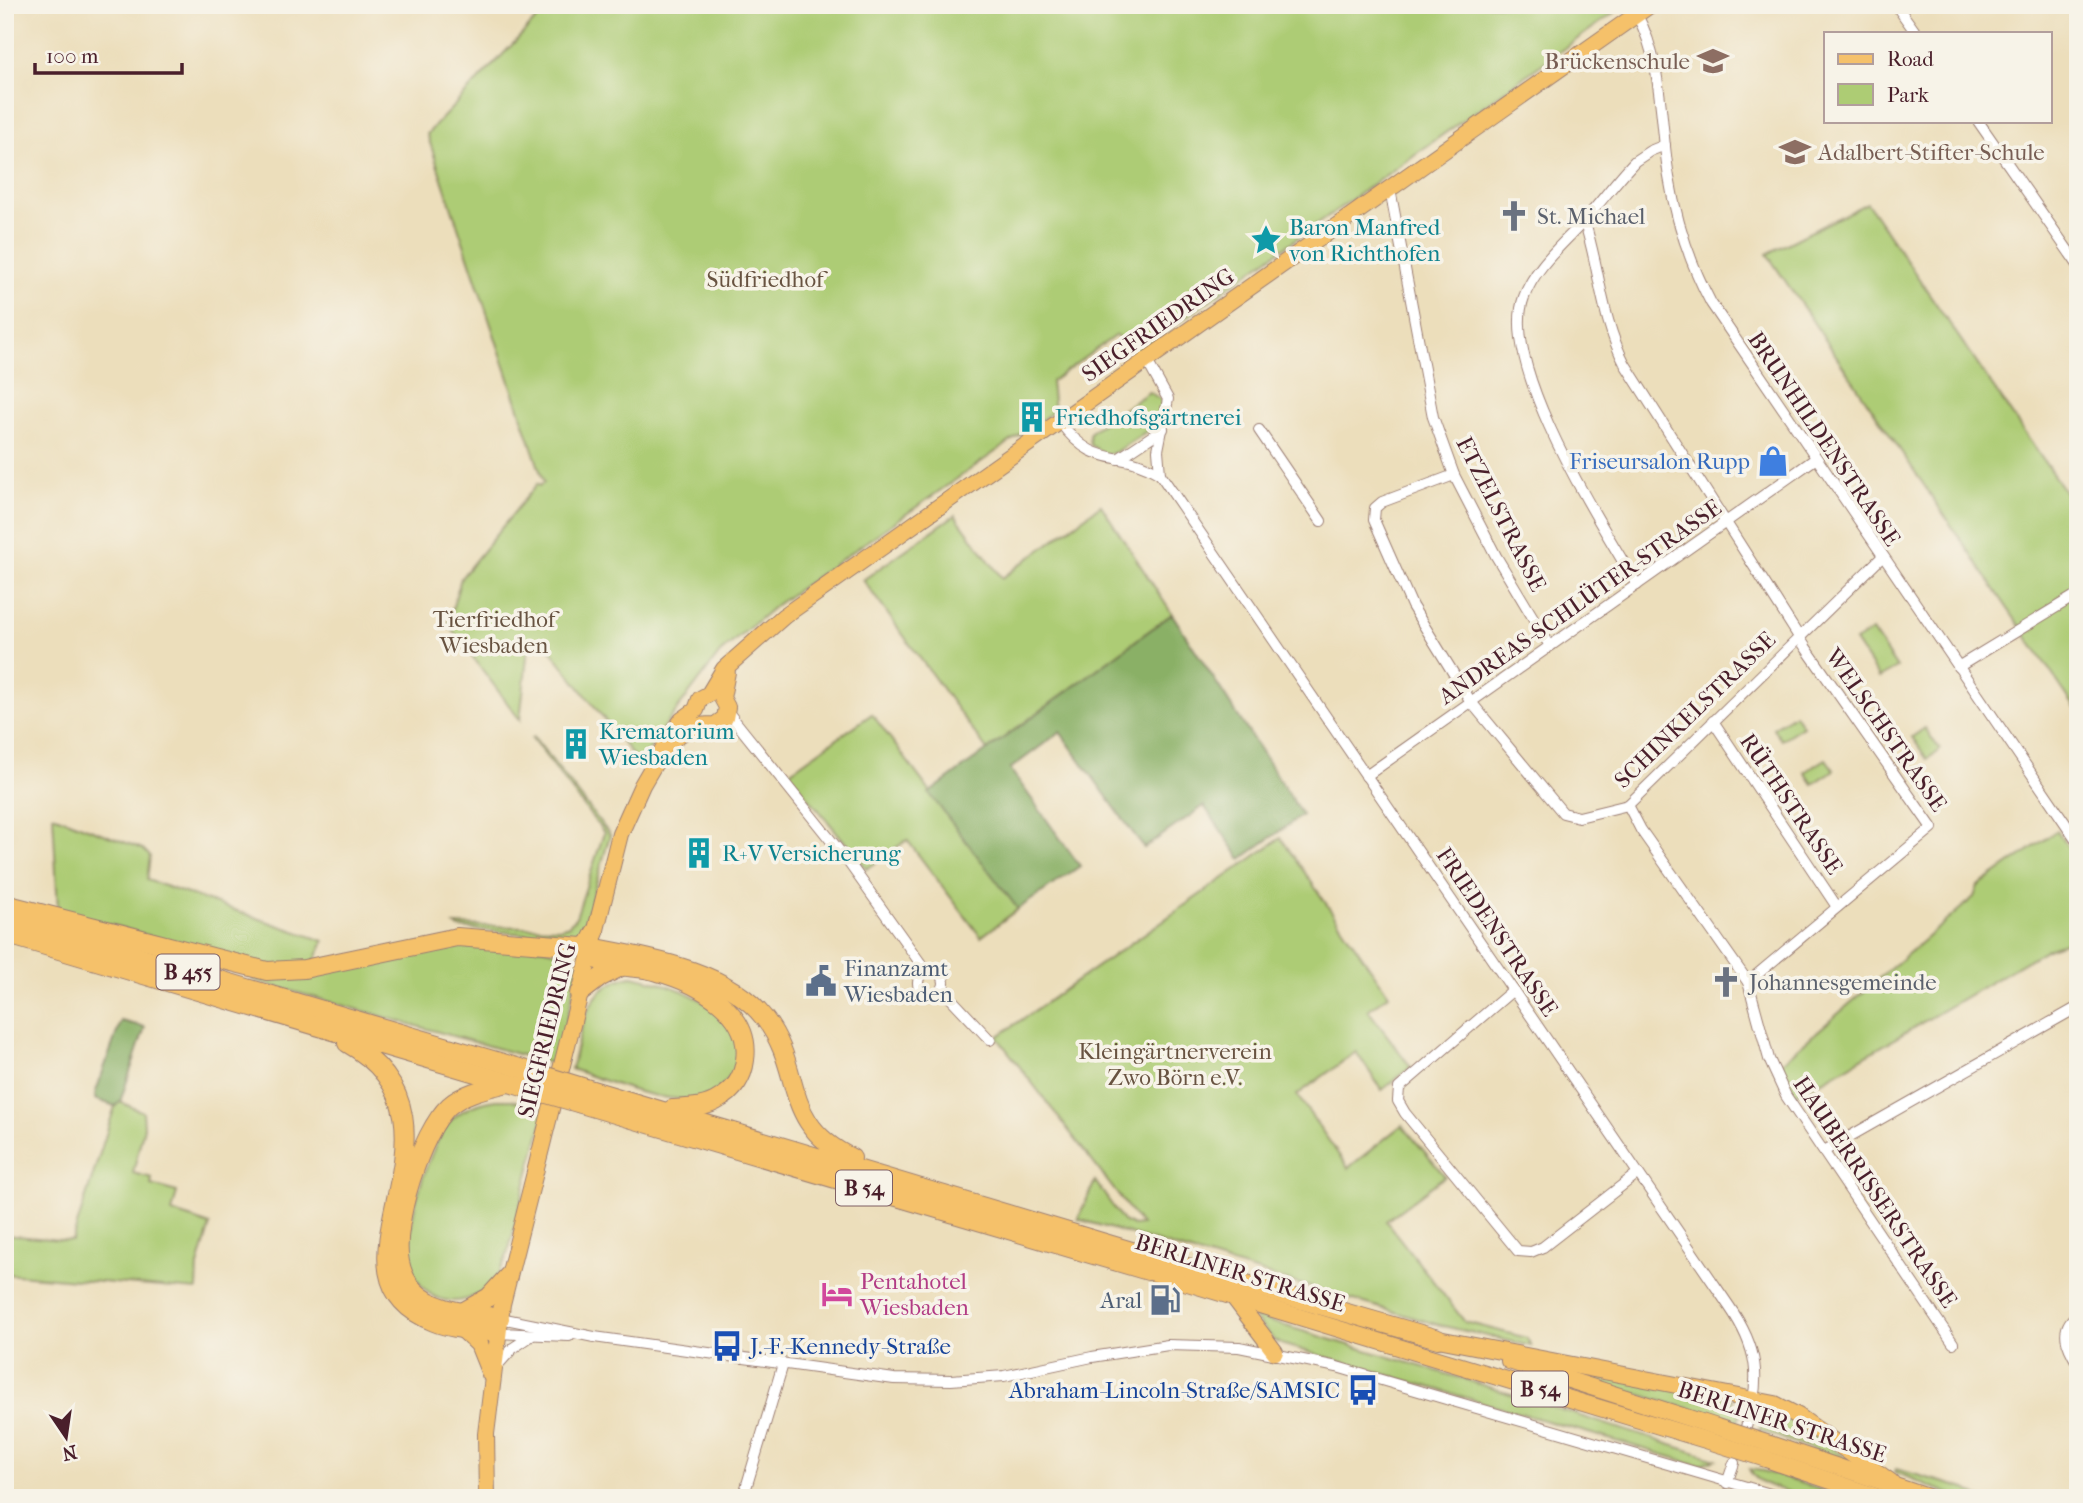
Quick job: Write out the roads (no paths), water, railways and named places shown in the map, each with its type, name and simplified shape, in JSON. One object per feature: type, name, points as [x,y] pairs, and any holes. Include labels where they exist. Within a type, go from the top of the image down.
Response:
[{"type":"highway","points":[[5,904],[267,971],[304,969],[457,937],[583,947],[593,939]]},
{"type":"highway","name":"B 455","points":[[5,917],[521,1081],[583,1096],[658,1110],[705,1105],[730,1092],[744,1065],[745,1041],[733,1017],[700,989],[658,972],[623,966]]},
{"type":"highway","name":"B 455","points":[[5,934],[320,1027],[367,1054],[380,1066],[401,1100],[407,1132],[386,1253],[394,1286],[407,1304],[424,1317],[463,1320]]},
{"type":"highway","points":[[593,939],[598,960],[623,966]]},
{"type":"highway","points":[[593,939],[688,970],[751,1004],[765,1018],[778,1041],[797,1103],[811,1127],[839,1152],[893,1178]]},
{"type":"highway","points":[[579,994],[601,977],[623,966]]},
{"type":"highway","points":[[320,1027],[521,1081]]},
{"type":"highway","points":[[498,1326],[463,1320],[414,1290],[400,1263],[401,1227],[418,1164],[439,1117],[462,1097],[521,1081]]},
{"type":"highway","name":"BERLINER STRASSE","points":[[583,1096],[1148,1271]]},
{"type":"highway","name":"B 54","points":[[658,1110],[893,1178]]},
{"type":"highway","name":"BERLINER STRASSE","points":[[893,1178],[1152,1257],[1438,1339]]},
{"type":"highway","points":[[463,1320],[508,1276]]},
{"type":"highway","points":[[463,1320],[479,1344],[491,1374]]},
{"type":"main road","name":"SIEGFRIEDRING","points":[[487,1498],[485,1434],[491,1374],[508,1276],[622,830],[642,785],[677,726],[713,710],[718,677],[783,616],[1644,10]]},
{"type":"main road","name":"BERLINER STRASSE","points":[[1148,1271],[1715,1434]]},
{"type":"main road","points":[[1232,1295],[1275,1352]]},
{"type":"main road","name":"BERLINER STRASSE","points":[[1438,1339],[1715,1434],[1768,1451],[1891,1482],[1931,1498]]},
{"type":"main road","points":[[1438,1339],[1755,1398],[1798,1416],[1891,1482]]},
{"type":"main road","name":"BERLINER STRASSE","points":[[1768,1451],[1881,1498]]},
{"type":"street","points":[[1896,5],[1915,32]]},
{"type":"street","name":"BRUNHILDENSTRASSE","points":[[1644,10],[1682,234],[1703,289],[1732,338],[2078,842]]},
{"type":"street","points":[[1979,122],[2078,265]]},
{"type":"street","points":[[1637,584],[1588,503],[1550,429],[1521,341],[1522,301],[1530,282],[1635,161],[1650,150],[1665,145]]},
{"type":"street","name":"ETZELSTRASSE","points":[[1390,189],[1433,417],[1454,475],[1496,556],[1550,646]]},
{"type":"street","name":"WELSCHSTRASSE","points":[[1584,220],[1611,338],[1625,364],[1799,636],[1932,828],[1748,982]]},
{"type":"street","points":[[1147,361],[1168,399],[1158,450],[1160,474]]},
{"type":"street","points":[[1060,422],[1086,450],[1144,465],[1160,474]]},
{"type":"street","points":[[1118,459],[1163,429]]},
{"type":"street","points":[[1259,430],[1321,521]]},
{"type":"street","name":"ANDREAS-SCHLÜTER-STRASSE","points":[[1366,776],[1815,459]]},
{"type":"street","name":"FRIEDENSTRASSE","points":[[1160,474],[1746,1335],[1756,1373],[1755,1398],[1746,1427]]},
{"type":"street","points":[[1454,475],[1382,502],[1373,514],[1408,598],[1471,702]]},
{"type":"street","name":"SCHINKELSTRASSE","points":[[1471,702],[1567,816],[1579,817],[1628,805],[1882,557]]},
{"type":"street","points":[[1958,667],[2078,594]]},
{"type":"street","points":[[713,710],[750,738],[849,863],[926,971]]},
{"type":"street","name":"RÜTHSTRASSE","points":[[1713,721],[1837,907]]},
{"type":"street","name":"HAUBERRISSERSTRASSE","points":[[1628,805],[1641,830],[1748,982],[1774,1073],[1953,1343]]},
{"type":"street","points":[[942,989],[932,996],[921,992],[918,980],[926,971],[935,971],[942,976],[942,989],[990,1040]]},
{"type":"street","points":[[1513,990],[1399,1088],[1398,1101],[1405,1113],[1518,1251],[1531,1252],[1543,1247],[1638,1173]]},
{"type":"street","points":[[1824,1151],[2078,1007]]},
{"type":"street","points":[[2078,1314],[2069,1323],[2065,1338],[2078,1364]]},
{"type":"street","points":[[498,1326],[532,1336],[594,1337]]},
{"type":"street","points":[[498,1326],[894,1379],[951,1380],[1004,1376],[1092,1357],[1168,1345],[1230,1346],[1275,1352],[1336,1367],[1784,1498]]},
{"type":"street","points":[[491,1374],[513,1348],[532,1336]]},
{"type":"street","points":[[743,1498],[783,1364]]},
{"type":"street","points":[[1727,1483],[1734,1463]]},
{"type":"place","name":"Brückenschule","points":[[1713,61]]},
{"type":"place","name":"Adalbert-Stifter-Schule","points":[[1795,152]]},
{"type":"place","name":"St. Michael","points":[[1514,216]]},
{"type":"place","name":"Baron Manfred von Richthofen","points":[[1266,240]]},
{"type":"place","name":"Friedhofsgärtnerei","points":[[1032,417]]},
{"type":"place","name":"Friseursalon Rupp","points":[[1773,461]]},
{"type":"place","name":"Krematorium Wiesbaden","points":[[576,744]]},
{"type":"place","name":"R+V Versicherung","points":[[699,853]]},
{"type":"place","name":"Finanzamt Wiesbaden","points":[[821,981]]},
{"type":"place","name":"Johannesgemeinde","points":[[1726,982]]},
{"type":"place","name":"Pentahotel Wiesbaden","points":[[837,1294]]},
{"type":"place","name":"Aral","points":[[1165,1300]]},
{"type":"place","name":"J.-F.-Kennedy-Straße","points":[[727,1346]]},
{"type":"place","name":"Abraham-Lincoln-Straße/SAMSIC","points":[[1363,1390]]},
{"type":"park label","name":"Südfriedhof","points":[[765,279]]},
{"type":"park label","name":"Tierfriedhof Wiesbaden","points":[[494,632]]},
{"type":"park label","name":"Kleingärtnerverein Zwo Börn e.V.","points":[[1175,1064]]}]
